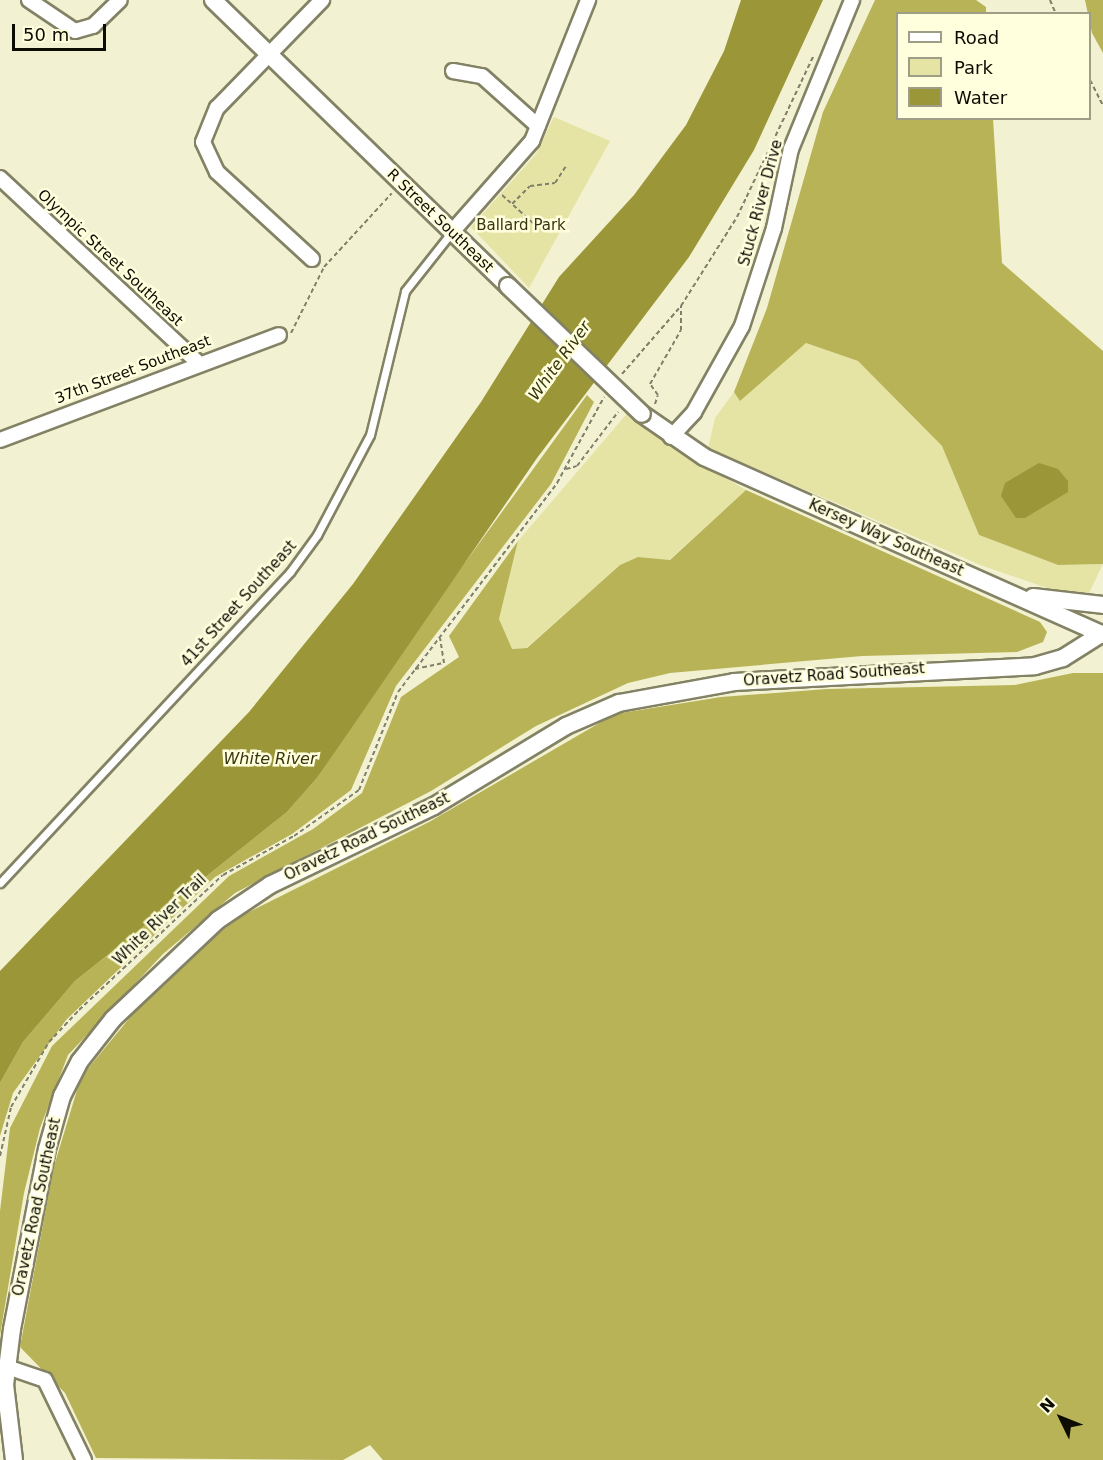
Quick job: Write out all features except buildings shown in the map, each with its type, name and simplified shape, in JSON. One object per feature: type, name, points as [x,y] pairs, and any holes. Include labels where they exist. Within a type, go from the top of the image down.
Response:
[{"type":"street","points":[[29,0],[56,23],[81,30],[98,23],[120,0]]},
{"type":"street","name":"R Street Southeast","points":[[213,0],[451,233],[644,415],[671,436]]},
{"type":"street","points":[[312,259],[217,172],[203,142],[213,112],[322,0]]},
{"type":"street","points":[[451,233],[523,155],[538,126],[588,0]]},
{"type":"street","name":"Stuck River Drive","points":[[671,436],[694,412],[742,326],[774,228],[790,149],[852,0]]},
{"type":"street","points":[[453,71],[482,76],[538,126]]},
{"type":"street","name":"Olympic Street Southeast","points":[[0,178],[197,362]]},
{"type":"street","name":"37th Street Southeast","points":[[0,440],[197,362],[279,335]]},
{"type":"street","name":"Kersey Way Southeast","points":[[671,436],[704,457],[1102,634]]},
{"type":"street","points":[[1004,591],[1103,605]]},
{"type":"street","name":"Oravetz Road Southeast","points":[[14,1460],[6,1410],[7,1367],[42,1168],[70,1078],[113,1019],[239,905],[619,703],[734,682],[1035,666],[1063,658],[1102,634]]},
{"type":"street","points":[[7,1367],[45,1380],[84,1460]]},
{"type":"lane","name":"41st Street Southeast","points":[[0,883],[290,572],[317,535],[370,435],[405,291],[451,233]]},
{"type":"path","points":[[1091,84],[1103,105]]},
{"type":"path","points":[[512,204],[530,186],[555,183],[566,166]]},
{"type":"path","points":[[279,335],[289,337],[324,267],[400,184]]},
{"type":"path","points":[[493,187],[534,224]]},
{"type":"path","points":[[644,415],[659,399],[651,381],[681,330],[681,306]]},
{"type":"path","points":[[565,469],[577,466],[629,401]]},
{"type":"path","points":[[415,669],[444,663],[440,638]]},
{"type":"path","name":"White River Trail","points":[[0,1156],[11,1107],[65,1025],[223,875],[294,836],[354,795],[378,741]]},
{"type":"green space","name":"Ballard Park","points":[[554,117],[610,141],[529,288],[471,227],[536,154]]},
{"type":"green space","points":[[806,343],[858,361],[942,446],[979,535],[1058,565],[1103,564],[1089,593],[1053,590],[983,566],[708,448],[715,418],[734,392],[741,400]]},
{"type":"green space","points":[[630,410],[678,450],[746,490],[669,560],[638,557],[620,565],[526,648],[511,649],[499,619],[518,541]]},
{"type":"shaded area","points":[[875,0],[976,0],[986,7],[986,12],[896,12],[896,120],[993,120],[1002,263],[1103,351],[1103,564],[1058,565],[979,535],[942,446],[858,361],[806,343],[740,401],[734,392],[767,308],[823,112]]},
{"type":"shaded area","points":[[1085,0],[1103,0],[1103,53],[1092,33],[1091,12],[1088,12]]},
{"type":"shaded area","points":[[587,395],[594,402],[551,484],[396,686],[351,790],[292,834],[215,877],[66,1020],[13,1093],[0,1136],[0,1083],[23,1042],[75,981],[287,812],[317,778],[403,648]]},
{"type":"shaded area","points":[[746,490],[1040,622],[1047,632],[1043,642],[1017,652],[862,656],[670,673],[628,683],[536,726],[431,791],[235,893],[163,954],[68,1055],[40,1128],[24,1193],[0,1335],[0,1211],[10,1128],[52,1046],[229,876],[313,829],[362,793],[401,697],[459,657],[449,636],[518,541],[499,619],[512,649],[527,648],[620,565],[638,557],[670,560]]},
{"type":"shaded area","points":[[1073,673],[1103,673],[1103,1460],[383,1460],[370,1445],[343,1460],[96,1458],[65,1393],[20,1347],[54,1166],[81,1077],[146,998],[212,938],[243,915],[429,822],[615,714],[721,697],[827,689],[1015,685]]},
{"type":"water","name":"White River","points":[[741,0],[823,0],[754,150],[689,257],[537,458],[317,778],[287,812],[75,981],[23,1042],[0,1083],[0,971],[249,712],[353,584],[481,402],[559,277],[634,195],[686,125],[724,51]]},
{"type":"water","points":[[1039,463],[1058,469],[1068,481],[1068,492],[1025,518],[1016,518],[1001,496],[1005,483]]}]
